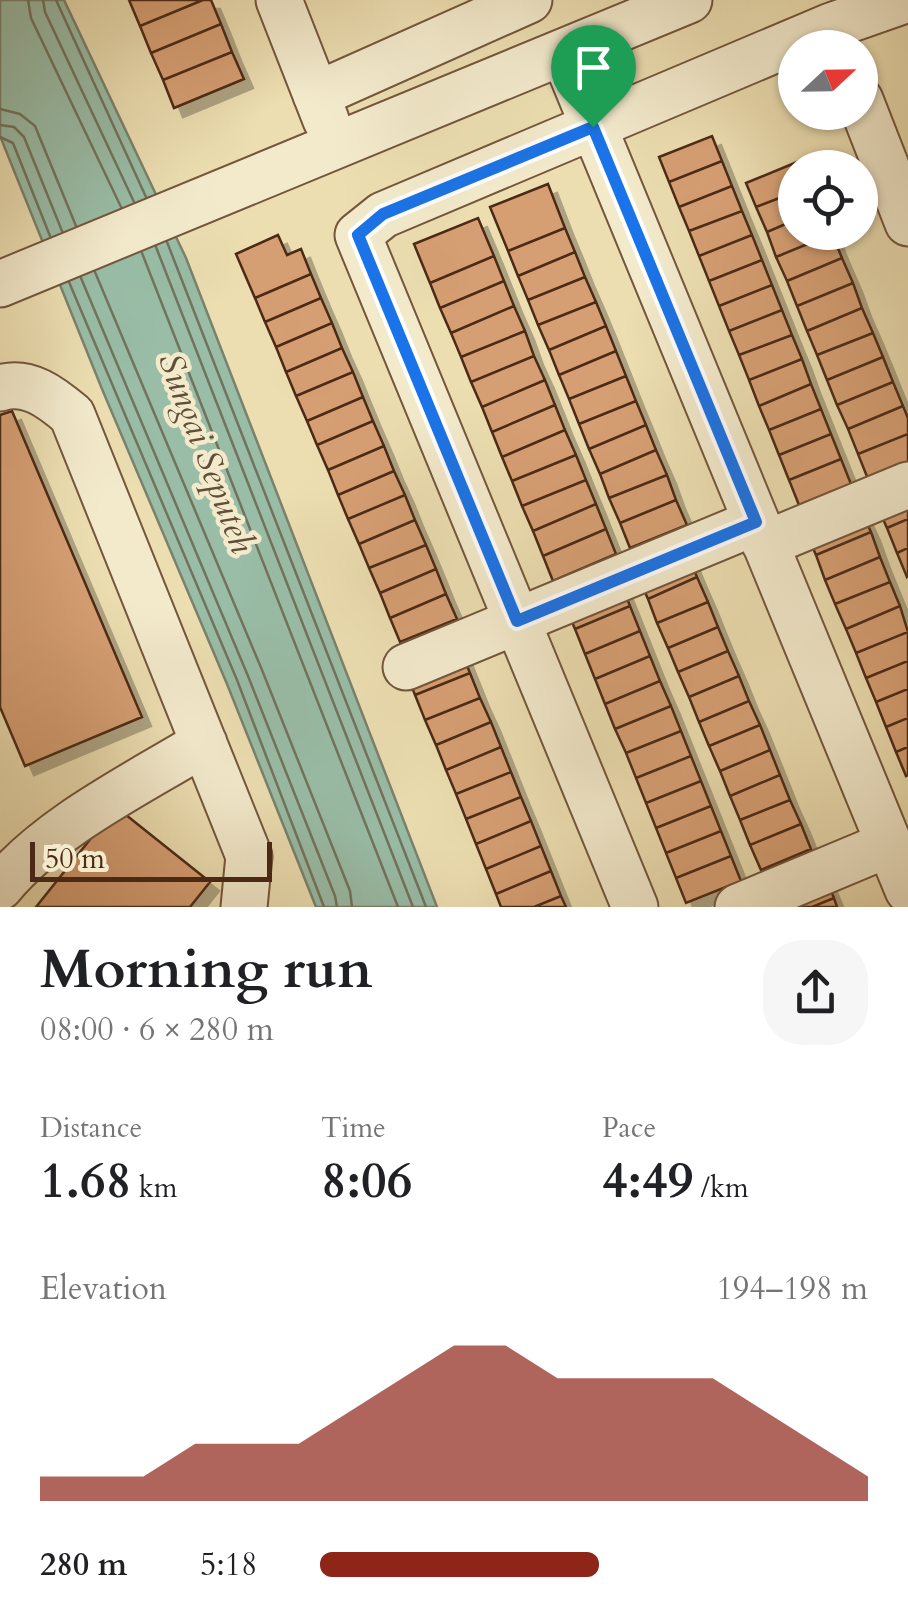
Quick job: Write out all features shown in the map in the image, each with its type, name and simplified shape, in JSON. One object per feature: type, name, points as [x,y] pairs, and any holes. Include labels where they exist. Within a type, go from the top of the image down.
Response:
[{"type":"street","points":[[279,0],[336,145]]},
{"type":"street","points":[[316,95],[529,0]]},
{"type":"street","points":[[15,277],[689,0]]},
{"type":"street","points":[[849,30],[906,0]]},
{"type":"street","points":[[562,52],[908,890]]},
{"type":"street","points":[[635,907],[358,235],[383,214],[593,127],[778,58]]},
{"type":"street","points":[[872,130],[908,222]]},
{"type":"street","points":[[0,388],[46,393],[72,415],[249,856],[244,907]]},
{"type":"street","points":[[406,666],[517,621],[761,533],[908,485]]},
{"type":"street","points":[[4,868],[204,743]]},
{"type":"street","points":[[738,907],[889,844]]},
{"type":"water","name":"Sungai Seputeh","points":[[0,0],[64,0],[186,258],[437,907],[316,907],[0,136]]},
{"type":"building","points":[[129,0],[203,0],[140,26]]},
{"type":"building","points":[[211,0],[221,24],[151,53],[140,26]]},
{"type":"building","points":[[221,24],[232,52],[163,80],[151,53]]},
{"type":"building","points":[[232,52],[244,79],[174,108],[163,80]]},
{"type":"building","points":[[712,136],[722,161],[669,182],[659,157]]},
{"type":"building","points":[[722,161],[732,186],[679,207],[669,182]]},
{"type":"building","points":[[778,170],[778,199],[756,207],[746,183]]},
{"type":"building","points":[[548,184],[565,228],[508,251],[490,207]]},
{"type":"building","points":[[732,186],[742,211],[689,231],[679,207]]},
{"type":"building","points":[[778,199],[778,227],[767,232],[756,207]]},
{"type":"building","points":[[742,211],[752,235],[699,256],[689,231]]},
{"type":"building","points":[[478,218],[494,256],[430,283],[414,244]]},
{"type":"building","points":[[778,227],[778,250],[793,250],[776,257],[767,232]]},
{"type":"building","points":[[565,228],[575,252],[518,276],[508,251]]},
{"type":"building","points":[[278,235],[287,255],[301,249],[311,274],[255,298],[236,254]]},
{"type":"building","points":[[752,235],[762,260],[709,281],[699,256]]},
{"type":"building","points":[[793,250],[839,250],[842,258],[787,281],[776,257]]},
{"type":"building","points":[[575,252],[585,277],[528,300],[518,276]]},
{"type":"building","points":[[494,256],[504,281],[440,308],[430,283]]},
{"type":"building","points":[[842,258],[853,283],[797,306],[787,281]]},
{"type":"building","points":[[762,260],[772,285],[719,306],[709,281]]},
{"type":"building","points":[[311,274],[321,298],[265,322],[255,298]]},
{"type":"building","points":[[585,277],[596,302],[538,325],[528,300]]},
{"type":"building","points":[[504,281],[514,306],[451,333],[440,308]]},
{"type":"building","points":[[853,283],[862,308],[807,331],[797,306]]},
{"type":"building","points":[[772,285],[782,310],[729,331],[719,306]]},
{"type":"building","points":[[321,298],[332,323],[276,347],[265,322]]},
{"type":"building","points":[[596,302],[606,326],[549,350],[538,325]]},
{"type":"building","points":[[514,306],[525,331],[461,357],[451,333]]},
{"type":"building","points":[[862,308],[873,333],[817,355],[807,331]]},
{"type":"building","points":[[782,310],[792,335],[739,355],[729,331]]},
{"type":"building","points":[[332,323],[342,348],[286,372],[276,347]]},
{"type":"building","points":[[606,326],[616,351],[559,375],[549,350]]},
{"type":"building","points":[[525,331],[534,356],[471,382],[461,357]]},
{"type":"building","points":[[873,333],[883,357],[827,380],[817,355]]},
{"type":"building","points":[[792,335],[802,359],[749,380],[739,355]]},
{"type":"building","points":[[342,348],[353,372],[296,396],[286,372]]},
{"type":"building","points":[[616,351],[626,376],[569,399],[559,375]]},
{"type":"building","points":[[534,356],[545,380],[482,407],[471,382]]},
{"type":"building","points":[[883,357],[893,382],[837,405],[827,380]]},
{"type":"building","points":[[802,359],[811,384],[759,406],[749,380]]},
{"type":"building","points":[[353,372],[363,397],[307,421],[296,396]]},
{"type":"building","points":[[626,376],[636,401],[579,424],[569,399]]},
{"type":"building","points":[[545,380],[555,405],[492,432],[482,407]]},
{"type":"building","points":[[893,382],[903,406],[848,429],[837,405]]},
{"type":"building","points":[[811,384],[821,409],[769,430],[759,406]]},
{"type":"building","points":[[363,397],[373,421],[317,445],[307,421]]},
{"type":"building","points":[[636,401],[646,425],[589,449],[579,424]]},
{"type":"building","points":[[555,405],[565,430],[502,457],[492,432]]},
{"type":"building","points":[[903,406],[908,434],[858,454],[848,429]]},
{"type":"building","points":[[821,409],[831,434],[779,455],[769,430]]},
{"type":"building","points":[[12,411],[142,717],[25,766],[0,707],[0,415]]},
{"type":"building","points":[[373,421],[384,446],[328,470],[317,445]]},
{"type":"building","points":[[646,425],[656,450],[600,474],[589,449]]},
{"type":"building","points":[[565,430],[576,455],[512,481],[502,457]]},
{"type":"building","points":[[831,434],[841,459],[789,480],[779,455]]},
{"type":"building","points":[[908,434],[908,462],[868,479],[858,454]]},
{"type":"building","points":[[384,446],[394,471],[338,495],[328,470]]},
{"type":"building","points":[[656,450],[667,475],[609,498],[600,474]]},
{"type":"building","points":[[576,455],[586,480],[522,506],[512,481]]},
{"type":"building","points":[[841,459],[851,484],[799,505],[789,480]]},
{"type":"building","points":[[394,471],[405,495],[348,519],[338,495]]},
{"type":"building","points":[[667,475],[676,500],[620,523],[609,498]]},
{"type":"building","points":[[586,480],[596,504],[533,531],[522,506]]},
{"type":"building","points":[[908,490],[908,519],[887,528],[876,503]]},
{"type":"building","points":[[405,495],[415,520],[359,544],[348,519]]},
{"type":"building","points":[[676,500],[687,525],[630,548],[620,523]]},
{"type":"building","points":[[596,504],[606,529],[543,556],[533,531]]},
{"type":"building","points":[[860,508],[871,532],[816,555],[805,530]]},
{"type":"building","points":[[908,519],[908,548],[897,553],[887,528]]},
{"type":"building","points":[[415,520],[426,545],[369,568],[359,544]]},
{"type":"building","points":[[606,529],[616,554],[553,581],[543,556]]},
{"type":"building","points":[[871,532],[880,557],[825,580],[816,555]]},
{"type":"building","points":[[426,545],[436,569],[380,593],[369,568]]},
{"type":"building","points":[[908,548],[908,576],[907,577],[897,553]]},
{"type":"building","points":[[687,553],[697,577],[648,599],[637,574]]},
{"type":"building","points":[[880,557],[890,582],[835,604],[825,580]]},
{"type":"building","points":[[436,569],[446,594],[390,618],[380,593]]},
{"type":"building","points":[[697,577],[708,602],[657,623],[648,599]]},
{"type":"building","points":[[620,581],[630,606],[575,629],[564,603]]},
{"type":"building","points":[[890,582],[900,606],[846,629],[835,604]]},
{"type":"building","points":[[446,594],[457,619],[400,642],[390,618]]},
{"type":"building","points":[[708,602],[718,627],[668,648],[657,623]]},
{"type":"building","points":[[630,606],[640,631],[585,654],[575,629]]},
{"type":"building","points":[[900,606],[908,632],[856,653],[846,629]]},
{"type":"building","points":[[718,627],[728,651],[678,672],[668,648]]},
{"type":"building","points":[[640,631],[650,656],[595,679],[585,654]]},
{"type":"building","points":[[908,632],[908,661],[866,678],[856,653]]},
{"type":"building","points":[[460,648],[470,673],[415,695],[405,670]]},
{"type":"building","points":[[728,651],[739,676],[689,697],[678,672]]},
{"type":"building","points":[[650,656],[660,681],[605,704],[595,679]]},
{"type":"building","points":[[908,661],[908,689],[876,702],[866,678]]},
{"type":"building","points":[[470,673],[480,698],[425,720],[415,695]]},
{"type":"building","points":[[739,676],[749,701],[699,722],[689,697]]},
{"type":"building","points":[[660,681],[671,706],[615,729],[605,704]]},
{"type":"building","points":[[908,689],[908,718],[886,727],[876,702]]},
{"type":"building","points":[[480,698],[491,722],[436,745],[425,720]]},
{"type":"building","points":[[749,701],[760,725],[709,746],[699,722]]},
{"type":"building","points":[[671,706],[681,731],[626,753],[615,729]]},
{"type":"building","points":[[908,718],[908,747],[896,752],[886,727]]},
{"type":"building","points":[[491,722],[501,747],[446,770],[436,745]]},
{"type":"building","points":[[760,725],[770,750],[720,771],[709,746]]},
{"type":"building","points":[[681,731],[691,756],[636,778],[626,753]]},
{"type":"building","points":[[501,747],[511,772],[456,794],[446,770]]},
{"type":"building","points":[[908,747],[908,775],[906,776],[896,752]]},
{"type":"building","points":[[770,750],[780,775],[730,796],[720,771]]},
{"type":"building","points":[[691,756],[701,781],[646,803],[636,778]]},
{"type":"building","points":[[511,772],[521,797],[466,819],[456,794]]},
{"type":"building","points":[[780,775],[790,800],[740,820],[730,796]]},
{"type":"building","points":[[701,781],[711,806],[656,828],[646,803]]},
{"type":"building","points":[[521,797],[531,821],[476,844],[466,819]]},
{"type":"building","points":[[790,800],[801,824],[750,845],[740,820]]},
{"type":"building","points":[[711,806],[721,831],[666,853],[656,828]]},
{"type":"building","points":[[116,807],[210,882],[190,907],[36,907]]},
{"type":"building","points":[[531,821],[541,846],[486,869],[476,844]]},
{"type":"building","points":[[801,824],[811,849],[761,870],[750,845]]},
{"type":"building","points":[[721,831],[731,856],[676,878],[666,853]]},
{"type":"building","points":[[541,846],[551,871],[496,894],[486,869]]},
{"type":"building","points":[[731,856],[741,881],[686,903],[676,878]]},
{"type":"building","points":[[551,871],[561,896],[534,907],[501,907],[496,894]]},
{"type":"building","points":[[824,874],[834,898],[812,907],[778,907]]},
{"type":"building","points":[[561,896],[566,907],[534,907]]},
{"type":"building","points":[[834,898],[837,907],[812,907]]},
{"type":"route","points":[[593,127],[756,522],[517,621],[358,235],[383,214],[593,127]]}]
